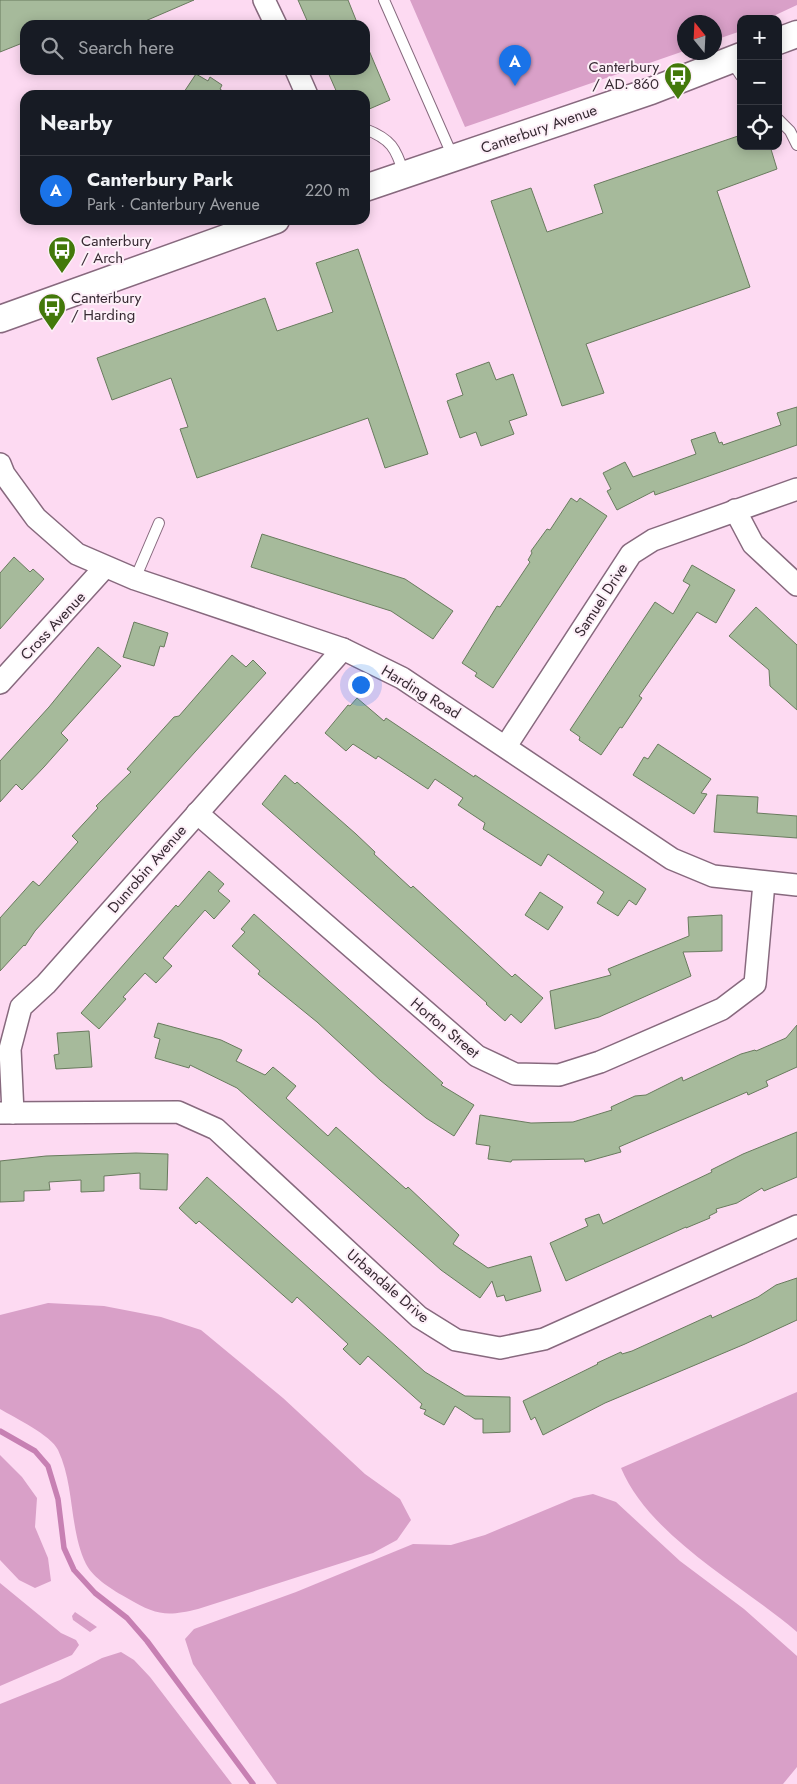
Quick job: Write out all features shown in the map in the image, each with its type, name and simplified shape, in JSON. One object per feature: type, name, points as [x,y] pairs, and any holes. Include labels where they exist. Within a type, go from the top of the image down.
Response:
[{"type":"street","points":[[264,0],[274,20]]},
{"type":"street","points":[[782,40],[797,34]]},
{"type":"street","name":"Canterbury Avenue","points":[[370,186],[651,91],[737,64]]},
{"type":"street","points":[[298,75],[305,90]]},
{"type":"street","points":[[0,319],[262,225]]},
{"type":"street","name":"Harding Road","points":[[0,464],[4,474],[36,518],[77,554],[135,579],[343,649],[402,678],[506,746],[672,860],[713,876],[764,883],[797,885]]},
{"type":"street","name":"Samuel Drive","points":[[506,746],[631,554],[653,540],[797,489]]},
{"type":"street","points":[[735,510],[753,544],[797,585]]},
{"type":"street","name":"Cross Avenue","points":[[0,684],[105,567]]},
{"type":"street","name":"Dunrobin Avenue","points":[[6,1113],[10,1049],[21,1007],[46,984],[343,649]]},
{"type":"street","name":"Horton Street","points":[[197,813],[477,1056],[515,1074],[559,1075],[600,1062],[722,1009],[749,989],[755,984],[764,883]]},
{"type":"street","name":"Urbandale Drive","points":[[6,1113],[178,1112],[216,1129],[419,1316],[456,1340],[500,1348],[544,1340],[797,1226]]},
{"type":"lane","points":[[384,0],[453,158]]},
{"type":"lane","points":[[782,123],[790,131],[797,145]]},
{"type":"lane","points":[[370,131],[383,136],[397,153],[404,175]]},
{"type":"lane","points":[[135,579],[159,523]]},
{"type":"shaded area","points":[[410,0],[797,0],[797,5],[776,15],[737,15],[737,32],[722,38],[722,15],[677,15],[677,53],[465,127]]},
{"type":"shaded area","points":[[48,1303],[104,1306],[161,1317],[201,1330],[283,1398],[365,1474],[400,1499],[411,1520],[397,1540],[373,1553],[198,1609],[169,1614],[161,1613],[137,1604],[116,1592],[104,1584],[86,1564],[77,1536],[67,1478],[58,1450],[41,1433],[0,1409],[0,1315]]},
{"type":"shaded area","points":[[797,1392],[797,1632],[675,1538],[653,1516],[635,1493],[621,1468]]},
{"type":"shaded area","points":[[0,1455],[22,1477],[37,1498],[35,1527],[48,1558],[51,1581],[35,1588],[19,1580],[0,1560]]},
{"type":"shaded area","points":[[593,1494],[616,1502],[680,1561],[744,1609],[797,1656],[797,1767],[783,1784],[277,1784],[193,1664],[185,1639],[194,1629],[296,1592],[413,1544],[451,1545],[485,1535],[574,1498]]},
{"type":"shaded area","points":[[0,1583],[61,1633],[76,1640],[79,1645],[72,1655],[0,1686]]},
{"type":"shaded area","points":[[75,1612],[97,1627],[90,1632],[73,1620],[72,1616]]},
{"type":"shaded area","points":[[121,1652],[134,1660],[150,1677],[232,1784],[0,1784],[0,1704],[60,1680],[102,1658]]},
{"type":"building","points":[[0,0],[194,0],[148,20],[20,20],[20,44],[0,52]]},
{"type":"building","points":[[298,0],[348,0],[356,20],[307,20]]},
{"type":"building","points":[[370,53],[390,100],[370,109],[370,90],[336,90],[329,75],[370,75]]},
{"type":"building","points":[[195,75],[208,81],[210,77],[222,85],[221,90],[185,90]]},
{"type":"building","points":[[737,136],[737,150],[771,150],[777,169],[717,191],[750,287],[586,344],[604,393],[562,406],[491,201],[531,188],[547,232],[603,213],[594,185]]},
{"type":"building","points":[[358,249],[428,454],[385,468],[368,418],[197,478],[180,429],[188,427],[171,378],[112,400],[97,358],[265,298],[277,331],[333,312],[316,263]]},
{"type":"building","points":[[489,362],[496,380],[513,374],[527,415],[509,421],[514,434],[481,446],[476,432],[460,438],[447,401],[463,395],[456,374]]},
{"type":"building","points":[[797,407],[797,445],[655,495],[654,491],[617,510],[607,491],[611,489],[603,473],[625,462],[633,477],[696,454],[691,440],[715,432],[719,443],[722,442],[723,445],[781,425],[777,413]]},
{"type":"building","points":[[571,498],[577,502],[580,498],[607,516],[493,688],[475,676],[477,673],[462,663],[497,606],[500,607],[530,562],[528,560],[532,553],[531,551],[547,529],[550,530]]},
{"type":"building","points":[[262,534],[405,579],[453,611],[433,639],[391,611],[251,567]]},
{"type":"building","points":[[14,557],[30,572],[33,569],[44,579],[0,629],[0,573]]},
{"type":"building","points":[[692,565],[735,590],[716,623],[697,612],[639,696],[642,698],[622,728],[620,727],[601,755],[579,740],[580,737],[570,730],[655,602],[673,614],[690,585],[683,581]]},
{"type":"building","points":[[756,607],[797,645],[797,710],[770,686],[769,670],[729,636]]},
{"type":"building","points":[[134,622],[168,633],[164,647],[160,646],[154,666],[123,657]]},
{"type":"building","points":[[98,647],[121,666],[61,733],[68,740],[44,767],[22,790],[16,784],[0,802],[0,761],[49,707]]},
{"type":"building","points":[[232,655],[246,667],[253,660],[266,673],[35,931],[25,946],[0,971],[0,918],[33,881],[39,886],[78,842],[72,836],[98,808],[96,806],[131,772],[127,769],[174,717],[179,716]]},
{"type":"building","points":[[357,698],[384,721],[386,718],[474,777],[475,775],[646,889],[636,905],[629,900],[618,916],[597,903],[604,892],[548,854],[541,866],[483,829],[485,823],[458,805],[463,798],[435,779],[428,789],[378,756],[376,759],[353,744],[346,751],[325,733],[348,705],[350,706]]},
{"type":"building","points":[[658,744],[711,779],[701,793],[707,794],[694,814],[633,775],[644,757],[648,759]]},
{"type":"building","points":[[285,775],[295,784],[297,782],[356,834],[375,852],[374,854],[411,888],[413,886],[512,977],[515,974],[543,998],[521,1023],[511,1014],[505,1021],[262,804]]},
{"type":"building","points":[[717,795],[758,797],[757,813],[797,816],[797,838],[714,832]]},
{"type":"building","points":[[209,871],[224,884],[218,891],[230,901],[214,919],[205,910],[163,958],[172,966],[156,983],[145,973],[123,997],[126,999],[99,1029],[81,1013],[176,905],[178,907]]},
{"type":"building","points":[[540,892],[563,907],[548,930],[525,915]]},
{"type":"building","points":[[254,914],[443,1083],[441,1085],[474,1105],[454,1136],[426,1118],[380,1080],[317,1022],[258,974],[260,971],[232,946],[245,932],[241,929]]},
{"type":"building","points":[[722,915],[722,951],[683,952],[691,976],[599,1017],[555,1029],[550,991],[611,975],[608,969],[689,936],[688,917]]},
{"type":"building","points":[[158,1023],[221,1040],[242,1050],[236,1061],[265,1075],[273,1067],[296,1086],[286,1098],[328,1136],[336,1127],[406,1189],[408,1187],[459,1235],[453,1244],[488,1268],[531,1256],[541,1291],[506,1301],[504,1295],[497,1297],[492,1281],[480,1298],[441,1270],[237,1088],[190,1065],[189,1068],[155,1058],[160,1039],[154,1037]]},
{"type":"building","points":[[797,1025],[797,1067],[766,1081],[768,1086],[748,1095],[747,1092],[619,1147],[621,1152],[585,1162],[584,1159],[512,1160],[511,1162],[488,1159],[490,1146],[476,1144],[480,1115],[531,1123],[573,1122],[612,1110],[611,1107],[635,1096],[646,1095],[682,1077],[683,1081],[741,1054],[756,1051],[786,1038]]},
{"type":"building","points":[[89,1031],[92,1067],[56,1069],[54,1055],[59,1054],[57,1033]]},
{"type":"building","points":[[797,1132],[797,1177],[764,1191],[762,1188],[737,1203],[716,1209],[717,1212],[709,1216],[710,1218],[566,1281],[550,1243],[588,1226],[585,1219],[599,1214],[603,1224],[712,1172],[711,1170],[743,1154]]},
{"type":"building","points":[[136,1153],[168,1154],[167,1190],[140,1189],[140,1173],[104,1176],[104,1191],[81,1192],[81,1180],[49,1182],[50,1190],[24,1191],[24,1201],[0,1202],[0,1161],[46,1156]]},
{"type":"building","points":[[207,1177],[425,1372],[465,1396],[510,1397],[510,1432],[483,1433],[483,1419],[475,1419],[455,1406],[444,1425],[424,1414],[426,1410],[420,1408],[422,1404],[368,1356],[360,1365],[343,1349],[348,1344],[297,1297],[292,1303],[199,1221],[196,1224],[179,1208]]},
{"type":"building","points":[[797,1278],[797,1320],[605,1403],[543,1435],[535,1417],[531,1420],[523,1401],[621,1352],[622,1354],[632,1351],[711,1315],[712,1318],[758,1297],[776,1285]]},
{"type":"waterway","points":[[0,1431],[35,1451],[48,1466],[58,1499],[64,1548],[74,1570],[95,1593],[127,1618],[147,1641],[253,1784]]},
{"type":"place","name":"Canterbury Park","points":[[515,86]]},
{"type":"place","name":"Canterbury / AD. 860","points":[[678,100]]},
{"type":"place","name":"Canterbury / Arch","points":[[62,274]]},
{"type":"place","name":"Canterbury / Harding","points":[[52,331]]}]
